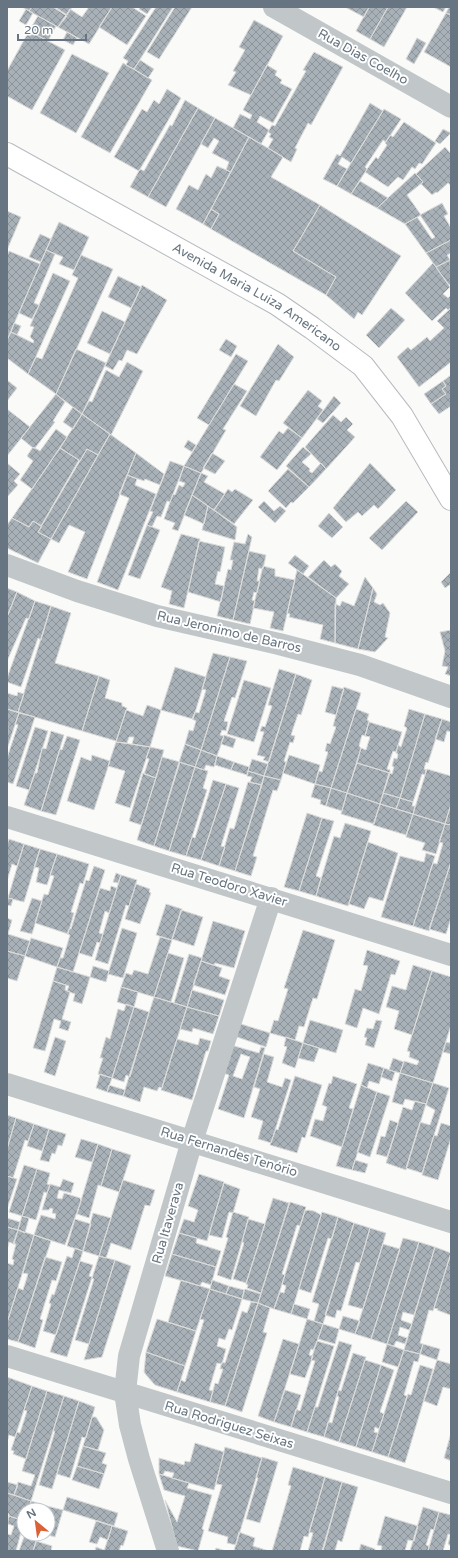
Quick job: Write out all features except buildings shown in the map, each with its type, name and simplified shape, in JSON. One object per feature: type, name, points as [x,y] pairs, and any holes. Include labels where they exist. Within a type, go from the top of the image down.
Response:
[{"type":"main road","name":"Avenida Maria Luiza Americano","points":[[7,154],[277,304],[363,366],[402,416],[451,499]]},
{"type":"street","name":"Rua Dias Coelho","points":[[274,7],[451,107]]},
{"type":"street","name":"Rua Jeronimo de Barros","points":[[7,565],[77,591],[157,616],[280,644],[360,665],[451,697]]},
{"type":"street","name":"Rua Teodoro Xavier","points":[[7,817],[451,955]]},
{"type":"street","name":"Rua Itaverava","points":[[168,1551],[139,1459],[130,1425],[125,1392],[129,1356],[192,1141],[271,898]]},
{"type":"street","name":"Rua Fernandes Tenório","points":[[7,1084],[451,1222]]},
{"type":"street","name":"Rua Rodriguez Seixas","points":[[7,1356],[451,1493]]}]
